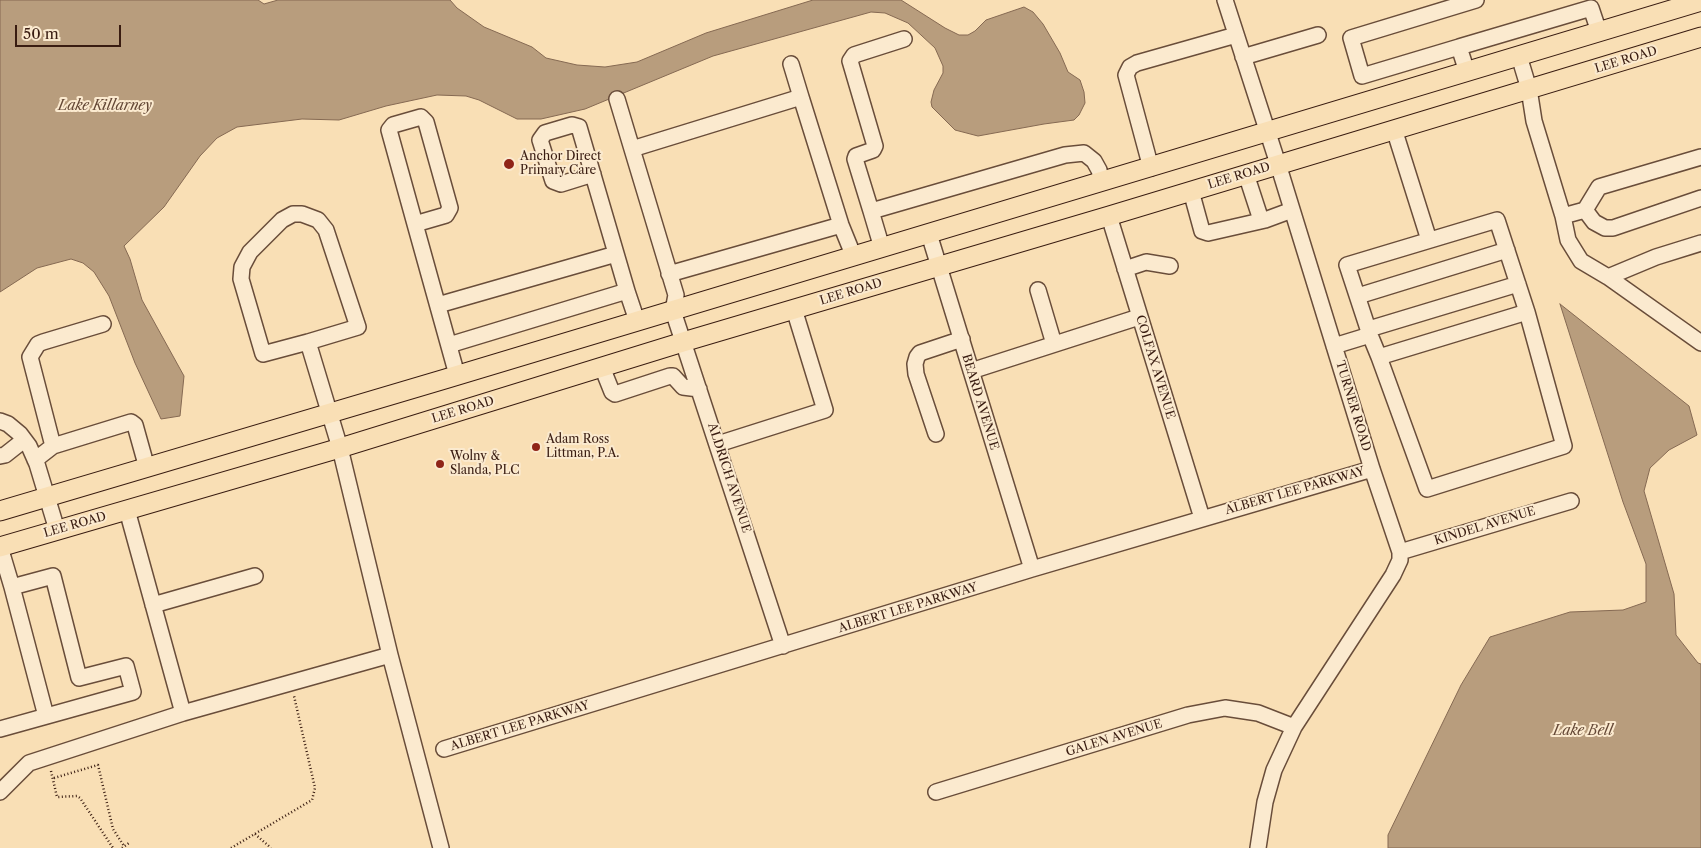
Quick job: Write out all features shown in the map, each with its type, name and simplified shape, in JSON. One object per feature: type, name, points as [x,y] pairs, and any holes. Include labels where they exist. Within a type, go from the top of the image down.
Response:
[{"type":"main road","points":[[0,511],[1151,168],[1701,1]]},
{"type":"main road","name":"LEE ROAD","points":[[0,547],[340,448],[684,342],[1701,37]]},
{"type":"street","name":"TURNER ROAD","points":[[1225,0],[1278,164],[1372,469],[1400,552]]},
{"type":"street","points":[[1476,0],[1351,38],[1362,76],[1591,4],[1599,32]]},
{"type":"street","points":[[1151,168],[1126,76],[1130,67],[1137,63],[1236,35]]},
{"type":"street","points":[[1243,57],[1318,35]]},
{"type":"street","points":[[882,248],[855,159],[856,156],[873,150],[875,146],[850,60],[854,55],[904,40]]},
{"type":"street","points":[[1459,47],[1467,72]]},
{"type":"street","points":[[1519,56],[1529,89],[1534,121],[1563,216],[1568,240],[1581,261],[1608,277],[1701,343]]},
{"type":"street","points":[[791,64],[841,225],[854,256]]},
{"type":"street","points":[[632,149],[801,97]]},
{"type":"street","points":[[617,99],[676,295],[673,311]]},
{"type":"street","points":[[415,224],[446,215],[450,208],[426,122],[421,117],[393,124],[389,130],[448,345],[457,375]]},
{"type":"street","points":[[1394,129],[1429,240]]},
{"type":"street","points":[[871,211],[1066,156],[1084,153],[1094,161],[1102,182]]},
{"type":"street","points":[[1563,216],[1585,210],[1600,188],[1701,157]]},
{"type":"street","points":[[593,174],[637,321]]},
{"type":"street","points":[[1246,174],[1261,220]]},
{"type":"street","points":[[1191,191],[1202,231],[1208,233],[1292,210]]},
{"type":"street","points":[[1585,210],[1594,222],[1605,228],[1613,228],[1701,198]]},
{"type":"street","points":[[293,214],[302,214],[318,220],[326,230],[358,326],[308,342],[262,354],[241,279],[242,267],[250,252],[282,220],[293,214]]},
{"type":"street","name":"COLFAX AVENUE","points":[[1109,216],[1202,518]]},
{"type":"street","points":[[1497,220],[1527,312],[1564,446],[1427,489],[1347,265],[1429,240],[1497,220]]},
{"type":"street","points":[[669,274],[841,225]]},
{"type":"street","name":"BEARD AVENUE","points":[[929,234],[1032,569]]},
{"type":"street","points":[[1608,277],[1647,261],[1701,243]]},
{"type":"street","points":[[1358,296],[1507,250]]},
{"type":"street","points":[[438,305],[616,254]]},
{"type":"street","points":[[1125,269],[1146,262],[1170,266]]},
{"type":"street","points":[[1334,346],[1370,332],[1518,284]]},
{"type":"street","points":[[1038,290],[1054,344]]},
{"type":"street","points":[[448,345],[627,291]]},
{"type":"street","points":[[718,444],[825,410],[794,309]]},
{"type":"street","name":"ALDRICH AVENUE","points":[[673,311],[784,646]]},
{"type":"street","points":[[1379,357],[1527,312]]},
{"type":"street","points":[[971,371],[1139,317]]},
{"type":"street","points":[[53,446],[30,357],[38,344],[103,324]]},
{"type":"street","points":[[936,434],[916,374],[915,364],[920,353],[962,339]]},
{"type":"street","points":[[308,342],[340,448],[390,655],[441,848]]},
{"type":"street","points":[[602,367],[612,392],[615,394],[670,376],[673,376],[683,387],[699,389]]},
{"type":"street","points":[[0,420],[14,429],[24,440],[35,460],[57,530]]},
{"type":"street","points":[[35,460],[53,446],[130,422],[134,425],[147,468]]},
{"type":"street","points":[[0,456],[5,455],[24,440]]},
{"type":"street","name":"ALBERT LEE PARKWAY","points":[[444,749],[1032,569],[1372,469]]},
{"type":"street","name":"KINDEL AVENUE","points":[[1400,552],[1571,501]]},
{"type":"street","points":[[127,510],[183,712]]},
{"type":"street","points":[[0,547],[46,716]]},
{"type":"street","points":[[1258,848],[1265,802],[1274,770],[1294,727],[1393,574],[1400,560],[1400,552]]},
{"type":"street","points":[[12,587],[53,576],[86,705]]},
{"type":"street","points":[[153,604],[255,576]]},
{"type":"street","points":[[0,792],[29,763],[46,757],[183,712],[390,655]]},
{"type":"street","points":[[0,729],[133,692],[126,666],[79,678]]},
{"type":"street","name":"GALEN AVENUE","points":[[936,792],[1188,715],[1225,708],[1258,713],[1294,727]]},
{"type":"path","points":[[230,848],[312,800],[315,788],[291,683]]},
{"type":"path","points":[[46,757],[54,778],[57,797],[76,796],[80,798],[113,848]]},
{"type":"path","points":[[54,778],[98,765],[113,829],[123,847],[129,844]]},
{"type":"path","points":[[255,834],[271,848]]},
{"type":"water","name":"Lake Killarney","points":[[0,0],[258,0],[264,4],[278,0],[450,0],[457,8],[484,27],[532,47],[546,58],[577,65],[605,67],[637,62],[706,33],[813,0],[901,0],[959,35],[968,35],[986,20],[1024,7],[1033,12],[1043,24],[1060,53],[1068,72],[1080,80],[1085,103],[1074,120],[978,136],[955,130],[932,107],[931,102],[934,90],[943,73],[943,66],[935,48],[908,23],[885,13],[871,12],[713,56],[585,109],[541,119],[517,119],[479,100],[466,96],[437,95],[386,106],[339,120],[302,119],[237,127],[217,138],[200,156],[164,207],[124,246],[130,259],[142,300],[184,376],[180,416],[161,419],[135,363],[109,296],[94,272],[83,263],[71,259],[37,268],[0,292]]},
{"type":"water","name":"Lake Bell","points":[[1560,304],[1689,406],[1697,435],[1669,450],[1650,468],[1644,491],[1674,594],[1676,635],[1698,663],[1701,664],[1701,848],[1388,848],[1388,835],[1461,685],[1490,637],[1570,612],[1623,610],[1646,602],[1646,564],[1623,502]]},
{"type":"place","name":"Anchor Direct Primary Care","points":[[509,164]]},
{"type":"place","name":"Adam Ross Littman, P.A.","points":[[536,447]]},
{"type":"place","name":"Wolny & Slanda, PLC","points":[[440,464]]}]
